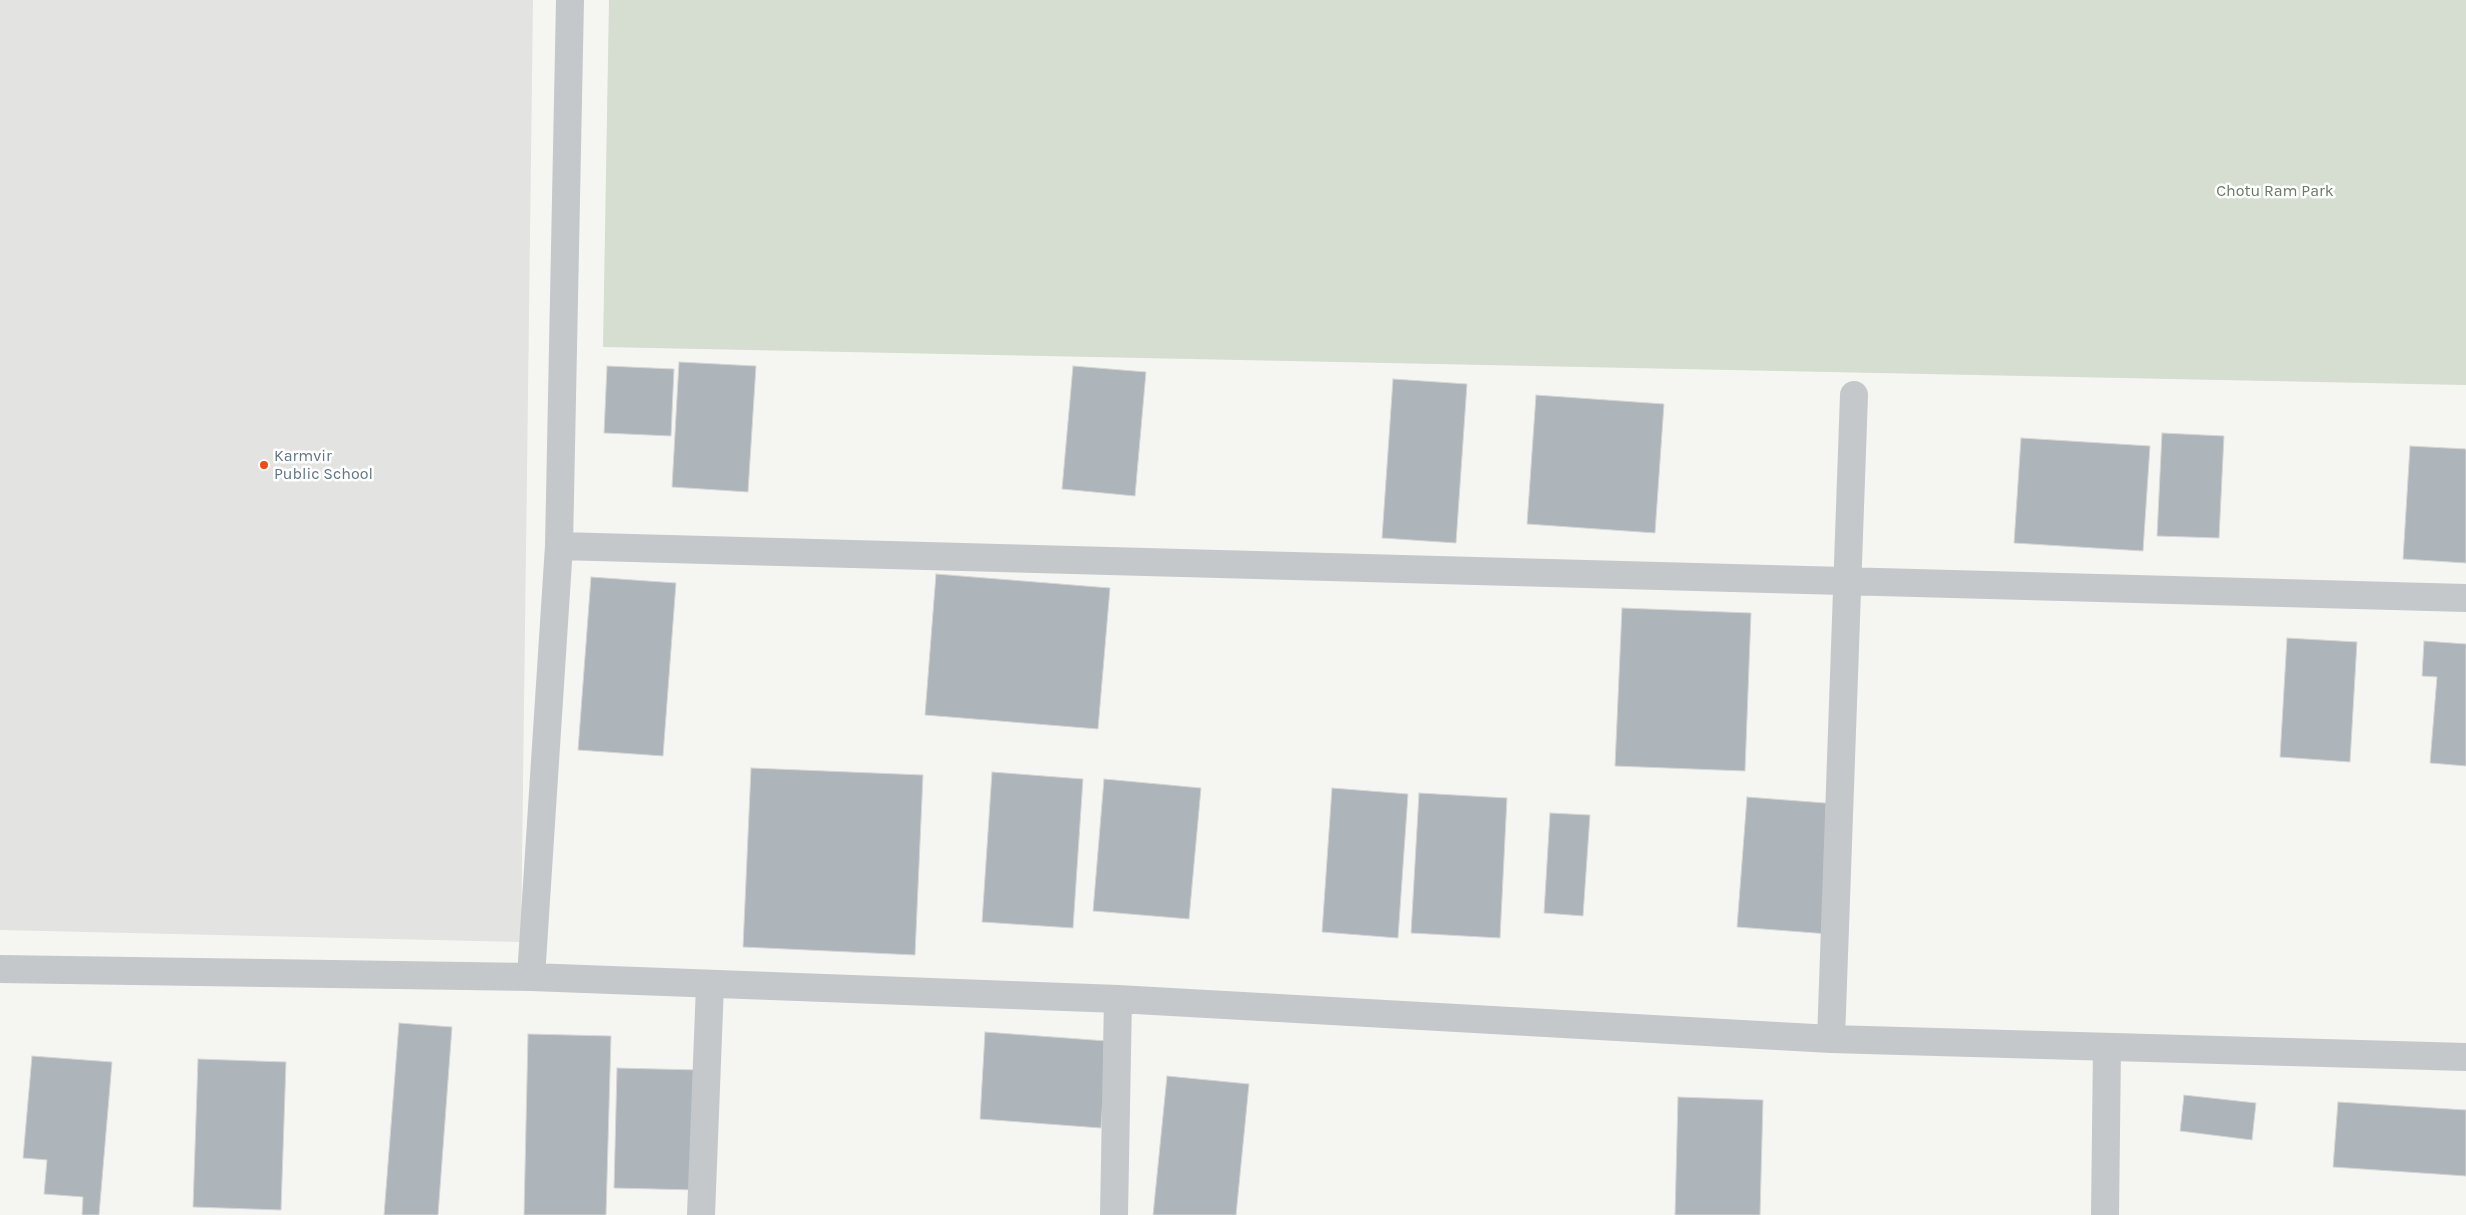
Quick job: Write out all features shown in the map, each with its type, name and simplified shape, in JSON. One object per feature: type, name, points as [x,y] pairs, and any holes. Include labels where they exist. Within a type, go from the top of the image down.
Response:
[{"type":"street","points":[[531,977],[559,546],[570,0]]},
{"type":"street","points":[[1831,1040],[1854,395]]},
{"type":"street","points":[[559,546],[2466,598]]},
{"type":"street","points":[[0,969],[531,977],[1118,999],[1831,1040],[2466,1057]]},
{"type":"street","points":[[701,1215],[710,985]]},
{"type":"street","points":[[1114,1215],[1118,999]]},
{"type":"street","points":[[2105,1215],[2107,1047]]},
{"type":"shaded area","name":"Karmvir Public School","points":[[0,0],[533,0],[521,942],[0,930]]},
{"type":"green space","name":"Chotu Ram Park","points":[[609,0],[2466,0],[2466,385],[603,347]]},
{"type":"building","points":[[679,362],[756,366],[748,492],[672,487]]},
{"type":"building","points":[[607,366],[674,369],[671,436],[604,433]]},
{"type":"building","points":[[1073,366],[1146,372],[1135,496],[1062,489]]},
{"type":"building","points":[[1393,379],[1467,384],[1456,543],[1382,538]]},
{"type":"building","points":[[1536,395],[1664,404],[1655,533],[1527,524]]},
{"type":"building","points":[[2162,433],[2224,436],[2219,538],[2157,536]]},
{"type":"building","points":[[2021,438],[2150,446],[2143,551],[2014,543]]},
{"type":"building","points":[[2410,446],[2466,449],[2466,563],[2403,559]]},
{"type":"building","points":[[936,574],[1110,588],[1098,729],[925,715]]},
{"type":"building","points":[[591,577],[676,583],[663,756],[578,750]]},
{"type":"building","points":[[1622,608],[1751,613],[1745,771],[1615,766]]},
{"type":"building","points":[[2287,638],[2357,642],[2350,762],[2280,757]]},
{"type":"building","points":[[2424,641],[2466,644],[2466,766],[2430,763],[2437,677],[2422,676]]},
{"type":"building","points":[[751,768],[923,775],[915,955],[743,947]]},
{"type":"building","points":[[992,772],[1083,779],[1073,928],[982,922]]},
{"type":"building","points":[[1104,779],[1201,788],[1189,919],[1093,911]]},
{"type":"building","points":[[1332,788],[1408,794],[1398,938],[1322,932]]},
{"type":"building","points":[[1419,793],[1507,798],[1500,938],[1411,933]]},
{"type":"building","points":[[1747,797],[1838,804],[1828,934],[1737,927]]},
{"type":"building","points":[[1550,813],[1590,815],[1583,916],[1544,913]]},
{"type":"building","points":[[399,1023],[452,1027],[438,1215],[384,1215]]},
{"type":"building","points":[[985,1032],[1107,1041],[1101,1128],[980,1119]]},
{"type":"building","points":[[528,1034],[611,1036],[606,1215],[524,1215]]},
{"type":"building","points":[[32,1056],[112,1062],[99,1215],[82,1215],[83,1197],[44,1194],[47,1160],[23,1158]]},
{"type":"building","points":[[198,1059],[286,1062],[281,1210],[193,1207]]},
{"type":"building","points":[[617,1068],[698,1070],[695,1190],[614,1188]]},
{"type":"building","points":[[1167,1076],[1249,1084],[1236,1215],[1153,1215]]},
{"type":"building","points":[[2184,1095],[2256,1103],[2252,1140],[2180,1131]]},
{"type":"building","points":[[1678,1097],[1763,1100],[1760,1215],[1675,1215]]},
{"type":"building","points":[[2338,1102],[2466,1110],[2466,1176],[2333,1167]]},
{"type":"place","name":"Karmvir Public School","points":[[264,465]]}]
